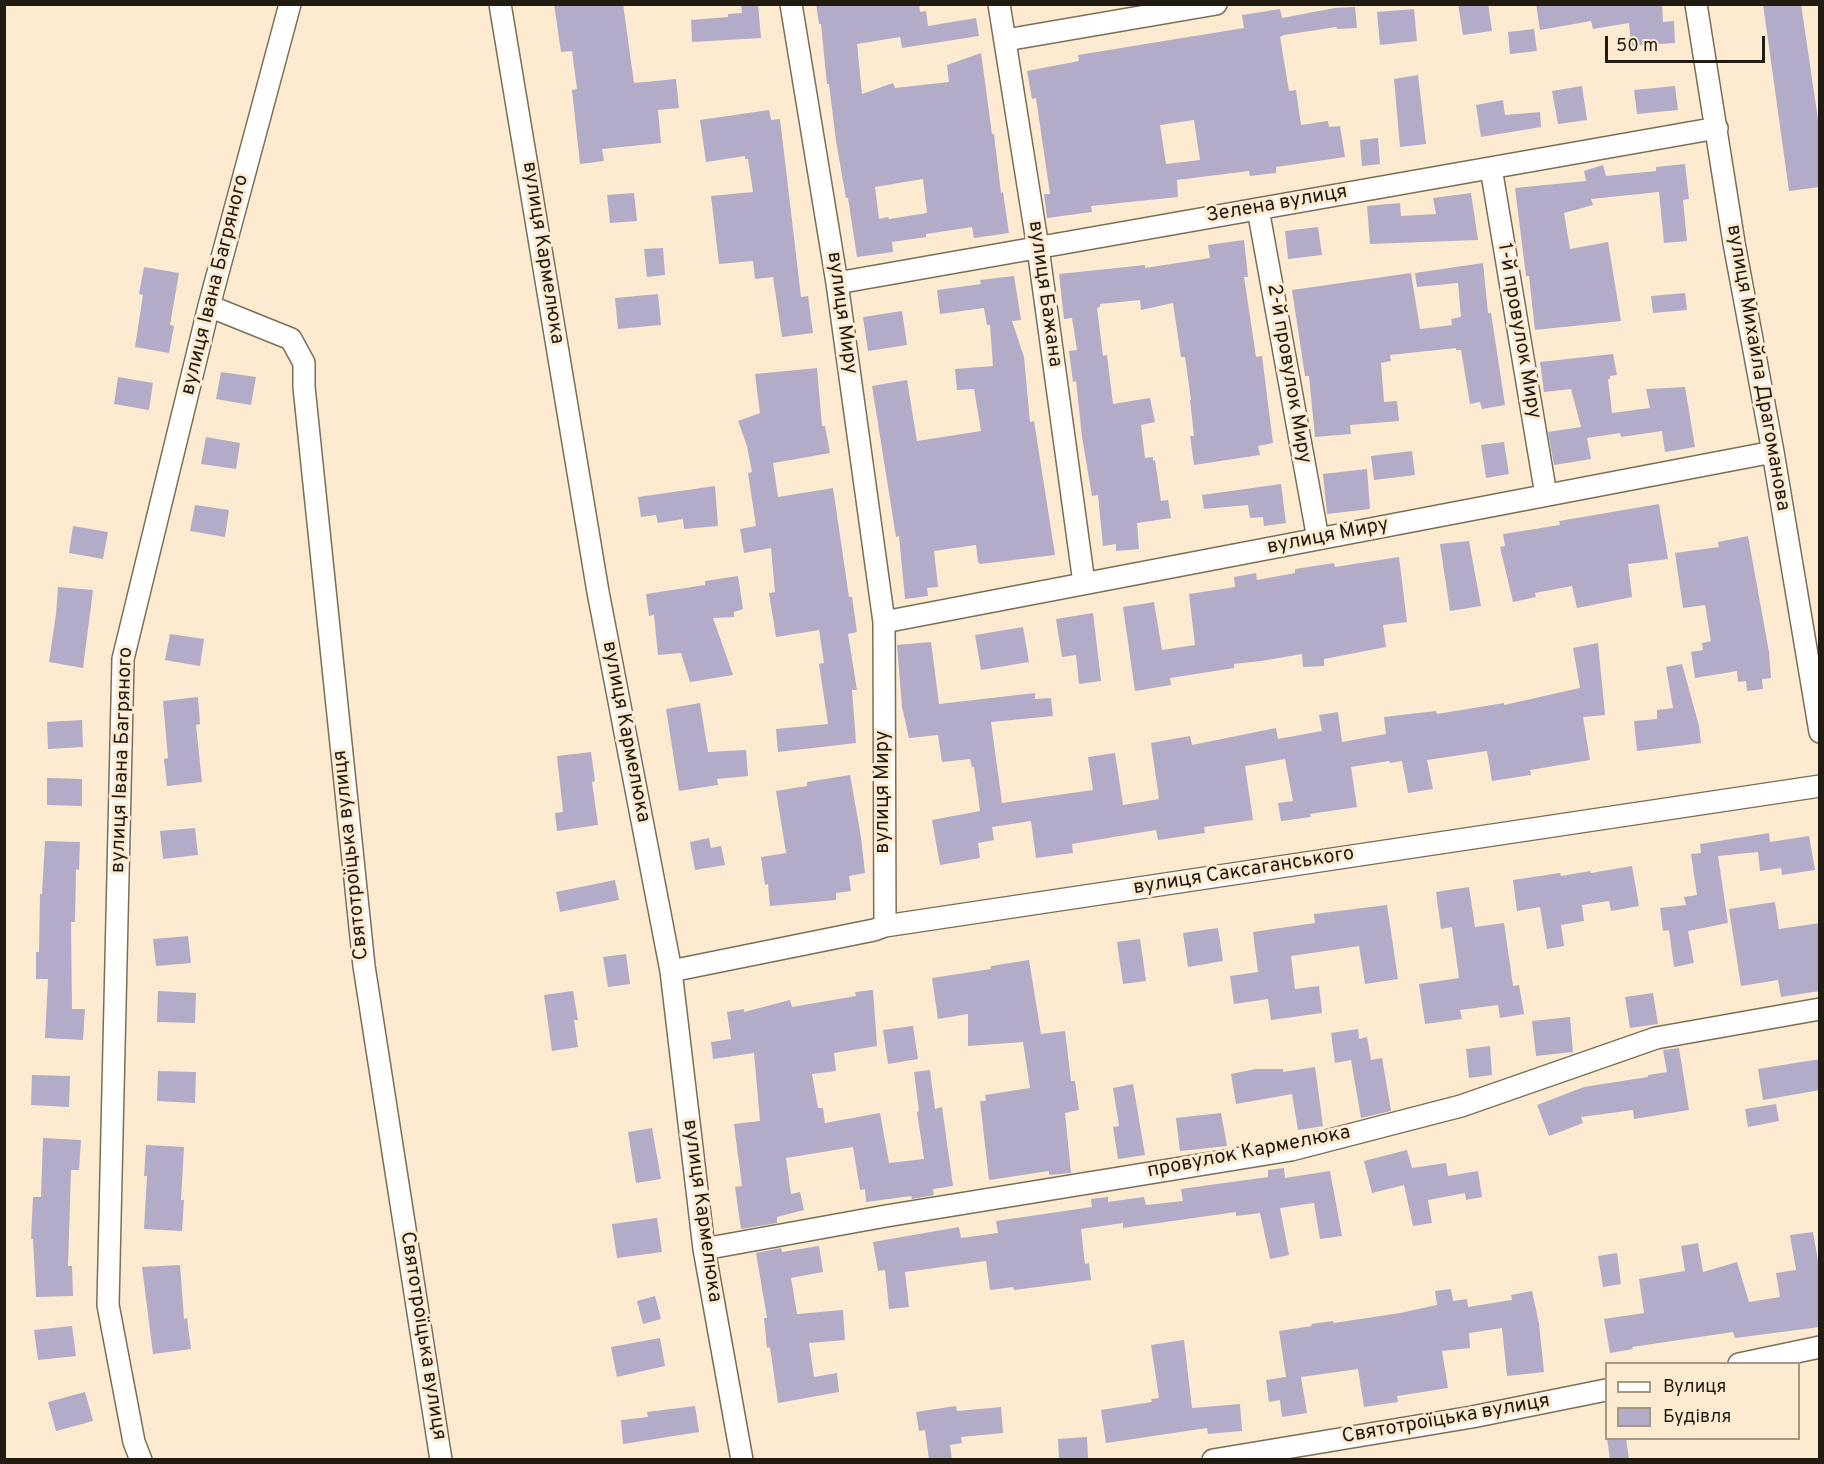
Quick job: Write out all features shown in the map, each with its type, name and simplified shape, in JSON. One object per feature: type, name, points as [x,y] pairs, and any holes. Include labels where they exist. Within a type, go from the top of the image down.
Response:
[{"type":"street","name":"вулиця Івана Багряного","points":[[141,1460],[134,1442],[108,1305],[123,659],[209,306],[290,4]]},
{"type":"street","name":"вулиця Кармелюка","points":[[500,4],[598,592],[671,970],[704,1249],[742,1460]]},
{"type":"street","name":"вулиця Миру","points":[[791,4],[837,283],[884,621],[885,926]]},
{"type":"street","name":"вулиця Бажана","points":[[999,4],[1038,248],[1084,583]]},
{"type":"street","points":[[1006,40],[1216,4]]},
{"type":"street","name":"вулиця Михайла Драгоманова","points":[[1696,4],[1734,243],[1773,452],[1820,732]]},
{"type":"street","name":"Зелена вулиця","points":[[837,283],[1717,128]]},
{"type":"street","name":"1-й провулок Миру","points":[[1491,168],[1546,495]]},
{"type":"street","name":"2-й провулок Миру","points":[[1258,209],[1318,539]]},
{"type":"street","name":"Святотроїцька вулиця","points":[[209,306],[291,339],[304,363],[304,387],[364,966],[441,1460]]},
{"type":"street","name":"вулиця Миру","points":[[884,621],[1773,452]]},
{"type":"street","name":"вулиця Саксаганського","points":[[671,970],[885,926],[1820,786]]},
{"type":"street","name":"провулок Кармелюка","points":[[704,1249],[886,1216],[1291,1150],[1461,1107],[1656,1038],[1820,1009]]},
{"type":"street","points":[[1749,1362],[1820,1347]]},
{"type":"street","name":"Святотроїцька вулиця","points":[[1213,1460],[1472,1417],[1605,1390]]},
{"type":"building","points":[[554,4],[623,4],[634,83],[676,79],[679,108],[658,110],[661,143],[602,149],[604,161],[580,164],[572,90],[577,89],[572,51],[561,52]]},
{"type":"building","points":[[741,4],[758,4],[761,38],[692,42],[691,20],[728,17],[728,14],[742,13]]},
{"type":"building","points":[[816,4],[919,4],[920,12],[926,11],[928,26],[976,18],[979,36],[902,48],[900,37],[857,44],[862,94],[893,83],[895,88],[949,82],[947,65],[981,53],[1009,233],[974,238],[972,227],[926,234],[926,237],[892,242],[893,252],[857,257],[836,141],[821,24],[819,24]],"holes":[[[923,179],[927,213],[879,219],[875,187]]]},
{"type":"building","points":[[1458,4],[1488,4],[1492,31],[1463,35]]},
{"type":"building","points":[[1536,4],[1662,4],[1663,22],[1674,21],[1675,43],[1631,46],[1629,23],[1593,29],[1591,21],[1540,30]]},
{"type":"building","points":[[1763,4],[1801,4],[1820,133],[1820,187],[1789,191]]},
{"type":"building","points":[[1355,7],[1357,28],[1337,29],[1336,27],[1280,37],[1289,91],[1296,90],[1301,125],[1328,121],[1329,127],[1340,126],[1345,157],[1276,167],[1276,173],[1250,176],[1249,171],[1177,180],[1178,197],[1091,206],[1092,212],[1047,218],[1044,194],[1050,194],[1036,98],[1032,99],[1027,71],[1079,61],[1078,55],[1244,28],[1242,15],[1280,9],[1282,18],[1335,8]],"holes":[[[1194,120],[1200,160],[1166,164],[1160,125]]]},
{"type":"building","points":[[1414,9],[1417,41],[1380,45],[1377,12]]},
{"type":"building","points":[[1534,29],[1537,51],[1510,54],[1508,32]]},
{"type":"building","points":[[1418,75],[1426,144],[1400,147],[1394,79]]},
{"type":"building","points":[[1582,86],[1587,120],[1558,124],[1552,91]]},
{"type":"building","points":[[1675,86],[1678,110],[1637,114],[1634,90]]},
{"type":"building","points":[[1503,100],[1505,115],[1540,112],[1541,127],[1481,137],[1476,105]]},
{"type":"building","points":[[769,110],[771,120],[780,119],[801,297],[808,296],[813,333],[782,337],[773,277],[755,279],[753,261],[719,264],[711,196],[753,192],[748,159],[745,159],[745,156],[706,162],[700,120]]},
{"type":"building","points":[[1378,138],[1380,164],[1362,166],[1360,140]]},
{"type":"building","points":[[1685,164],[1689,199],[1683,200],[1687,241],[1664,243],[1659,192],[1591,199],[1593,205],[1564,213],[1570,249],[1608,242],[1621,321],[1535,330],[1515,188],[1586,181],[1584,171],[1603,165],[1606,176],[1656,171],[1656,167]]},
{"type":"building","points":[[634,193],[637,221],[610,223],[607,195]]},
{"type":"building","points":[[1471,193],[1478,240],[1370,244],[1367,206],[1400,203],[1401,216],[1436,214],[1433,198]]},
{"type":"building","points":[[1318,227],[1322,255],[1288,259],[1285,231]]},
{"type":"building","points":[[1244,240],[1248,277],[1244,277],[1256,357],[1262,356],[1273,443],[1258,446],[1260,455],[1194,465],[1190,436],[1194,436],[1191,400],[1185,357],[1181,357],[1173,303],[1141,310],[1140,300],[1100,304],[1097,308],[1103,356],[1107,355],[1113,404],[1150,398],[1155,422],[1141,425],[1145,458],[1153,457],[1153,461],[1155,460],[1161,501],[1168,500],[1171,518],[1137,523],[1139,549],[1116,551],[1116,544],[1103,546],[1098,495],[1092,496],[1076,381],[1073,382],[1069,351],[1077,350],[1072,318],[1064,319],[1059,274],[1145,265],[1145,268],[1210,258],[1208,245]]},
{"type":"building","points":[[663,248],[665,275],[647,277],[644,249]]},
{"type":"building","points":[[1483,263],[1488,313],[1491,313],[1505,405],[1482,409],[1480,402],[1470,404],[1461,350],[1456,350],[1456,348],[1390,355],[1391,361],[1381,363],[1384,402],[1397,401],[1399,421],[1350,425],[1351,434],[1315,437],[1309,376],[1305,376],[1292,290],[1411,273],[1420,329],[1452,325],[1451,319],[1461,317],[1458,283],[1417,287],[1415,273]]},
{"type":"building","points":[[144,267],[179,273],[170,325],[174,326],[169,353],[135,347],[143,295],[139,294]]},
{"type":"building","points":[[1014,276],[1021,320],[1012,321],[1024,357],[1030,422],[1034,421],[1055,555],[980,564],[976,545],[934,551],[938,587],[927,588],[928,596],[905,599],[899,536],[896,537],[872,386],[907,380],[917,441],[981,431],[974,389],[957,390],[955,369],[993,366],[990,325],[987,325],[984,308],[940,314],[937,290],[981,284],[980,280]]},
{"type":"building","points":[[1685,293],[1687,310],[1653,313],[1651,296]]},
{"type":"building","points":[[658,294],[661,325],[618,329],[615,298]]},
{"type":"building","points":[[902,311],[907,345],[868,351],[863,317]]},
{"type":"building","points":[[1613,354],[1617,375],[1610,376],[1608,379],[1612,413],[1650,408],[1646,389],[1685,387],[1695,447],[1665,452],[1662,431],[1621,437],[1620,433],[1587,438],[1591,459],[1554,465],[1548,432],[1581,427],[1571,389],[1544,392],[1540,362]]},
{"type":"building","points":[[817,368],[822,426],[825,426],[830,453],[773,463],[778,497],[833,488],[849,597],[852,597],[857,632],[848,634],[857,690],[852,690],[856,743],[778,752],[776,729],[828,724],[819,664],[824,663],[819,630],[776,637],[769,593],[775,592],[771,548],[744,553],[740,529],[756,526],[748,473],[752,472],[747,446],[738,421],[760,413],[755,374]]},
{"type":"building","points":[[221,372],[256,377],[251,405],[216,399]]},
{"type":"building","points":[[118,377],[153,383],[149,410],[114,404]]},
{"type":"building","points":[[206,437],[240,443],[236,469],[201,464]]},
{"type":"building","points":[[1504,442],[1509,474],[1486,478],[1481,445]]},
{"type":"building","points":[[1412,451],[1415,475],[1374,480],[1371,456]]},
{"type":"building","points":[[1367,469],[1370,509],[1327,514],[1323,474]]},
{"type":"building","points":[[1281,484],[1286,523],[1264,526],[1263,517],[1250,518],[1248,505],[1204,509],[1202,495]]},
{"type":"building","points":[[715,486],[718,526],[684,529],[683,519],[658,523],[656,515],[641,517],[638,497]]},
{"type":"building","points":[[1659,504],[1668,559],[1628,564],[1632,597],[1577,608],[1572,586],[1535,593],[1536,597],[1513,602],[1500,547],[1505,546],[1503,534],[1560,525],[1559,521]]},
{"type":"building","points":[[195,505],[229,510],[225,537],[190,531]]},
{"type":"building","points":[[73,526],[108,532],[103,559],[69,553]]},
{"type":"building","points":[[1748,536],[1769,652],[1771,678],[1762,679],[1763,689],[1747,691],[1746,681],[1738,682],[1737,671],[1695,678],[1691,652],[1703,650],[1702,643],[1711,641],[1705,605],[1683,608],[1675,553],[1719,547],[1718,542]]},
{"type":"building","points":[[1469,541],[1481,606],[1450,611],[1440,544]]},
{"type":"building","points":[[1399,557],[1407,622],[1383,625],[1386,647],[1324,659],[1324,666],[1303,667],[1302,654],[1234,664],[1234,668],[1170,678],[1171,685],[1135,691],[1123,607],[1154,602],[1162,650],[1195,645],[1189,594],[1235,587],[1234,577],[1256,573],[1257,580],[1295,573],[1295,569],[1334,563],[1335,567]]},
{"type":"building","points":[[738,576],[743,609],[734,612],[734,617],[713,618],[733,675],[690,682],[681,653],[658,655],[654,615],[649,616],[646,594],[705,585],[705,581]]},
{"type":"building","points":[[58,587],[93,590],[83,668],[49,662]]},
{"type":"building","points":[[1093,613],[1101,681],[1079,684],[1076,655],[1062,657],[1056,619]]},
{"type":"building","points":[[1023,627],[1029,662],[981,670],[975,635]]},
{"type":"building","points":[[170,634],[204,639],[200,666],[165,660]]},
{"type":"building","points":[[931,642],[939,704],[1035,693],[1035,699],[1051,698],[1053,716],[991,722],[1002,803],[1093,790],[1088,757],[1115,753],[1123,805],[1159,799],[1151,743],[1190,736],[1192,745],[1276,728],[1278,739],[1322,731],[1319,715],[1338,712],[1342,742],[1386,734],[1384,717],[1436,711],[1437,714],[1504,703],[1504,705],[1580,688],[1573,648],[1598,643],[1605,715],[1583,717],[1590,760],[1530,770],[1531,775],[1492,781],[1487,751],[1427,760],[1433,789],[1408,793],[1402,761],[1351,767],[1357,807],[1281,821],[1278,803],[1293,801],[1285,759],[1245,766],[1253,820],[1204,827],[1205,833],[1158,840],[1156,830],[1072,844],[1073,853],[1036,858],[1031,821],[992,827],[994,840],[978,843],[980,858],[940,865],[932,820],[980,811],[974,767],[970,759],[942,762],[938,735],[909,738],[902,707],[897,645]]},
{"type":"building","points":[[1682,664],[1699,726],[1701,743],[1637,751],[1634,721],[1657,719],[1657,710],[1673,708],[1666,667]]},
{"type":"building","points":[[198,697],[200,724],[196,725],[202,782],[167,786],[164,759],[168,758],[163,701]]},
{"type":"building","points":[[700,703],[708,752],[746,750],[748,776],[717,779],[718,785],[679,791],[666,709]]},
{"type":"building","points":[[82,720],[83,747],[48,749],[47,722]]},
{"type":"building","points":[[591,752],[595,781],[592,782],[598,825],[557,831],[555,813],[563,812],[557,756]]},
{"type":"building","points":[[850,775],[865,873],[849,876],[851,891],[836,893],[836,900],[770,906],[768,884],[765,885],[761,857],[786,853],[776,791],[807,786],[807,782]]},
{"type":"building","points":[[47,778],[82,779],[82,806],[47,805]]},
{"type":"building","points":[[195,828],[198,855],[163,859],[160,831]]},
{"type":"building","points":[[1769,833],[1770,842],[1809,836],[1815,870],[1782,875],[1781,868],[1760,871],[1758,852],[1718,856],[1728,923],[1688,931],[1694,963],[1674,967],[1669,930],[1663,931],[1660,908],[1686,905],[1684,897],[1697,895],[1691,854],[1701,853],[1700,844]]},
{"type":"building","points":[[709,838],[711,848],[721,846],[725,865],[695,870],[690,842]]},
{"type":"building","points":[[45,841],[80,842],[79,870],[76,869],[75,922],[71,922],[72,1009],[85,1009],[83,1040],[45,1038],[48,979],[36,979],[36,952],[39,952],[40,894],[42,894]]},
{"type":"building","points":[[1632,866],[1639,906],[1611,911],[1609,901],[1582,905],[1584,921],[1561,925],[1564,946],[1547,949],[1540,907],[1517,911],[1513,880],[1560,873],[1561,876],[1590,871],[1591,873]]},
{"type":"building","points":[[615,880],[619,900],[560,912],[556,892]]},
{"type":"building","points":[[1469,887],[1475,927],[1504,923],[1513,986],[1519,985],[1524,1014],[1500,1018],[1498,1005],[1460,1010],[1462,1019],[1425,1024],[1419,984],[1459,978],[1452,927],[1441,929],[1436,892]]},
{"type":"building","points":[[1775,902],[1779,929],[1820,923],[1820,991],[1781,997],[1778,980],[1741,986],[1729,909]]},
{"type":"building","points":[[1387,905],[1398,979],[1365,984],[1359,946],[1291,956],[1295,989],[1319,986],[1322,1013],[1271,1020],[1268,999],[1234,1004],[1230,976],[1258,972],[1253,932],[1315,923],[1314,914]]},
{"type":"building","points":[[1218,928],[1223,961],[1188,967],[1183,933]]},
{"type":"building","points":[[188,936],[191,963],[156,966],[153,939]]},
{"type":"building","points":[[1140,939],[1146,981],[1123,984],[1117,942]]},
{"type":"building","points":[[626,954],[630,984],[608,987],[603,957]]},
{"type":"building","points":[[1029,960],[1041,1034],[1065,1031],[1071,1081],[1075,1081],[1079,1110],[1065,1113],[1071,1173],[1049,1175],[1049,1171],[989,1180],[980,1101],[986,1101],[985,1095],[1030,1088],[1023,1042],[968,1046],[968,1014],[938,1019],[932,978],[991,969],[991,966]]},
{"type":"building","points":[[873,990],[877,1046],[834,1053],[836,1071],[812,1074],[818,1108],[823,1108],[825,1123],[880,1113],[889,1163],[924,1159],[914,1072],[930,1070],[935,1109],[942,1107],[953,1186],[933,1189],[934,1195],[866,1202],[865,1189],[860,1190],[853,1147],[786,1158],[791,1194],[800,1192],[804,1210],[777,1217],[777,1223],[741,1229],[735,1187],[742,1186],[734,1124],[760,1121],[754,1053],[713,1059],[711,1042],[731,1039],[727,1012],[744,1009],[744,1012],[790,1000],[792,1007],[856,996],[855,992]]},
{"type":"building","points":[[158,991],[196,993],[195,1023],[157,1022]]},
{"type":"building","points":[[573,991],[578,1020],[574,1020],[578,1047],[552,1051],[544,995]]},
{"type":"building","points":[[1653,993],[1658,1024],[1630,1028],[1625,997]]},
{"type":"building","points":[[1570,1017],[1573,1052],[1536,1056],[1532,1021]]},
{"type":"building","points":[[913,1026],[918,1059],[888,1064],[883,1030]]},
{"type":"building","points":[[1358,1029],[1359,1039],[1367,1037],[1371,1060],[1382,1058],[1391,1111],[1361,1118],[1351,1060],[1335,1063],[1331,1033]]},
{"type":"building","points":[[1490,1046],[1492,1075],[1469,1078],[1466,1049]]},
{"type":"building","points":[[1679,1048],[1689,1110],[1634,1119],[1633,1110],[1581,1117],[1583,1123],[1549,1136],[1537,1105],[1584,1087],[1667,1072],[1663,1050]]},
{"type":"building","points":[[1820,1059],[1820,1090],[1763,1100],[1758,1069]]},
{"type":"building","points":[[1315,1067],[1323,1126],[1298,1130],[1292,1094],[1236,1104],[1231,1074],[1256,1069],[1283,1069],[1283,1072]]},
{"type":"building","points":[[158,1071],[196,1072],[195,1103],[157,1101]]},
{"type":"building","points":[[32,1075],[70,1076],[69,1107],[31,1105]]},
{"type":"building","points":[[1133,1084],[1145,1155],[1118,1159],[1113,1127],[1119,1126],[1113,1088]]},
{"type":"building","points":[[1776,1104],[1779,1121],[1748,1127],[1745,1109]]},
{"type":"building","points":[[1221,1113],[1227,1146],[1180,1151],[1176,1118]]},
{"type":"building","points":[[652,1128],[661,1179],[636,1183],[628,1132]]},
{"type":"building","points":[[43,1138],[81,1140],[79,1170],[71,1170],[68,1266],[72,1266],[73,1296],[36,1297],[33,1239],[31,1239],[33,1197],[41,1197]]},
{"type":"building","points":[[146,1145],[184,1147],[182,1231],[144,1229]]},
{"type":"building","points":[[1407,1150],[1412,1168],[1446,1163],[1448,1176],[1478,1171],[1482,1197],[1466,1200],[1465,1193],[1428,1200],[1432,1223],[1413,1226],[1404,1185],[1372,1193],[1364,1161]]},
{"type":"building","points":[[1284,1168],[1285,1178],[1330,1171],[1342,1236],[1320,1239],[1314,1203],[1280,1208],[1289,1255],[1270,1259],[1260,1213],[1236,1216],[1236,1212],[1123,1228],[1123,1223],[1081,1229],[1085,1264],[1089,1263],[1091,1280],[1014,1290],[1013,1287],[990,1290],[986,1261],[905,1272],[909,1307],[889,1309],[885,1270],[878,1271],[873,1242],[959,1227],[961,1238],[998,1233],[996,1221],[1092,1207],[1091,1199],[1108,1197],[1108,1202],[1144,1197],[1146,1205],[1183,1201],[1181,1189],[1268,1177],[1268,1170]]},
{"type":"building","points":[[657,1218],[662,1252],[617,1258],[612,1224]]},
{"type":"building","points":[[1813,1232],[1820,1272],[1820,1327],[1735,1338],[1733,1332],[1632,1347],[1633,1349],[1610,1353],[1604,1319],[1644,1313],[1639,1279],[1685,1271],[1681,1246],[1698,1243],[1703,1272],[1737,1262],[1749,1302],[1780,1297],[1776,1273],[1796,1270],[1790,1235]]},
{"type":"building","points":[[819,1246],[823,1272],[791,1278],[797,1314],[843,1310],[845,1340],[809,1343],[814,1377],[837,1373],[839,1392],[778,1403],[770,1347],[767,1348],[764,1318],[767,1318],[756,1253],[781,1248],[782,1252]]},
{"type":"building","points":[[1617,1253],[1621,1284],[1603,1287],[1598,1256]]},
{"type":"building","points":[[180,1265],[184,1319],[187,1318],[191,1349],[153,1354],[142,1267]]},
{"type":"building","points":[[1451,1289],[1453,1301],[1467,1299],[1468,1307],[1512,1300],[1511,1295],[1532,1291],[1539,1324],[1544,1372],[1507,1376],[1502,1328],[1469,1333],[1470,1348],[1442,1351],[1448,1388],[1397,1396],[1398,1402],[1364,1407],[1358,1369],[1301,1377],[1307,1413],[1282,1417],[1280,1400],[1269,1402],[1266,1380],[1286,1377],[1279,1331],[1312,1326],[1311,1324],[1333,1321],[1334,1323],[1400,1313],[1437,1305],[1435,1291]]},
{"type":"building","points":[[655,1296],[661,1319],[643,1324],[637,1301]]},
{"type":"building","points":[[72,1326],[76,1356],[38,1360],[34,1330]]},
{"type":"building","points":[[660,1338],[665,1366],[617,1377],[611,1347]]},
{"type":"building","points":[[1184,1340],[1192,1408],[1240,1404],[1242,1431],[1208,1434],[1207,1428],[1106,1443],[1101,1410],[1152,1402],[1151,1399],[1159,1398],[1151,1345]]},
{"type":"building","points":[[85,1392],[93,1421],[56,1431],[48,1402]]},
{"type":"building","points":[[695,1406],[699,1432],[623,1444],[621,1420],[648,1417],[647,1412]]},
{"type":"building","points":[[956,1406],[957,1411],[1001,1407],[1003,1433],[961,1437],[962,1443],[950,1445],[952,1460],[929,1460],[925,1430],[919,1431],[916,1412]]},
{"type":"building","points":[[1087,1437],[1088,1458],[1059,1459],[1058,1439]]},
{"type":"building","points":[[1607,1440],[1626,1440],[1629,1460],[1610,1460]]}]
